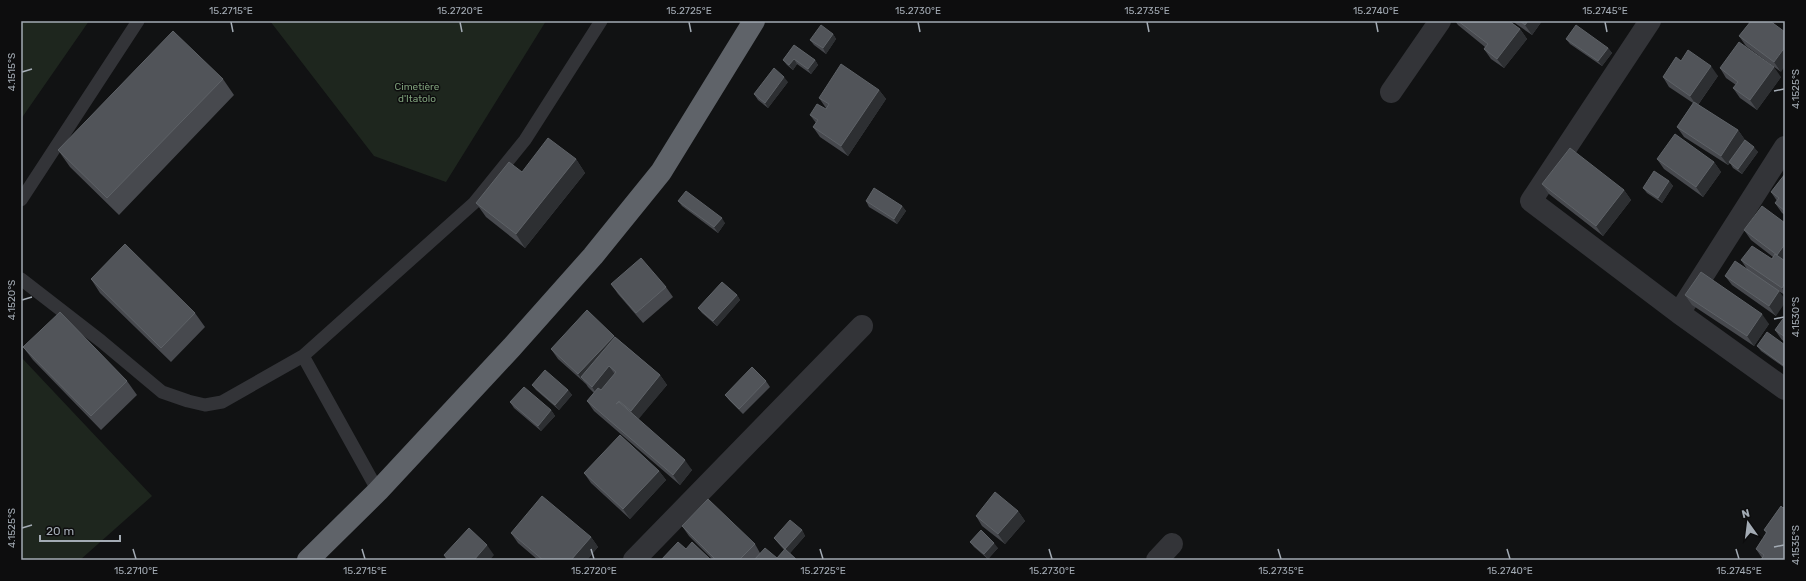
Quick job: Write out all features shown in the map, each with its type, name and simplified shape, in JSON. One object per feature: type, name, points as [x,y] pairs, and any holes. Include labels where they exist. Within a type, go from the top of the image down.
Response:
[{"type":"highway","points":[[308,560],[378,491],[512,347],[593,256],[661,172],[754,21]]},
{"type":"street","points":[[1391,92],[1440,21]]},
{"type":"street","points":[[1650,21],[1531,201],[1679,313],[1785,389]]},
{"type":"street","points":[[1679,313],[1785,147]]},
{"type":"street","points":[[634,560],[862,326]]},
{"type":"street","points":[[1157,560],[1172,544]]},
{"type":"lane","points":[[21,200],[138,21]]},
{"type":"lane","points":[[21,279],[101,341],[162,392],[205,405],[222,402],[303,356],[474,203],[524,140],[601,21]]},
{"type":"lane","points":[[303,356],[378,491]]},
{"type":"green space","points":[[21,21],[89,21],[21,119]]},
{"type":"green space","name":"Cimetière d'Itatolo","points":[[270,21],[546,21],[446,182],[374,156]]},
{"type":"green space","points":[[21,357],[152,496],[80,560],[21,560]]},
{"type":"building","points":[[1458,21],[1509,21],[1520,29],[1497,59],[1484,49],[1488,44]]},
{"type":"building","points":[[1520,21],[1528,21],[1525,25]]},
{"type":"building","points":[[1751,21],[1770,21],[1785,32],[1785,47],[1774,62],[1739,36]]},
{"type":"building","points":[[821,25],[833,34],[823,48],[810,40]]},
{"type":"building","points":[[1576,25],[1608,48],[1598,61],[1566,39]]},
{"type":"building","points":[[173,31],[223,79],[107,198],[58,150]]},
{"type":"building","points":[[1739,42],[1774,67],[1750,100],[1733,88],[1738,82],[1720,68]]},
{"type":"building","points":[[794,45],[815,60],[808,69],[794,59],[789,65],[783,60]]},
{"type":"building","points":[[1688,50],[1711,66],[1690,96],[1663,77],[1676,57],[1681,61]]},
{"type":"building","points":[[841,64],[879,90],[841,146],[813,127],[818,120],[810,115],[817,104],[826,109],[829,104],[819,98]]},
{"type":"building","points":[[774,68],[784,77],[765,103],[754,94]]},
{"type":"building","points":[[1694,102],[1738,130],[1721,156],[1677,127]]},
{"type":"building","points":[[1675,134],[1714,162],[1696,187],[1657,159]]},
{"type":"building","points":[[548,138],[576,159],[516,234],[476,203],[509,162],[522,172]]},
{"type":"building","points":[[1745,140],[1754,147],[1738,169],[1729,162]]},
{"type":"building","points":[[1570,148],[1624,190],[1596,226],[1542,184]]},
{"type":"building","points":[[1654,171],[1669,181],[1658,198],[1643,188]]},
{"type":"building","points":[[1785,174],[1785,211],[1775,203],[1779,198],[1771,192]]},
{"type":"building","points":[[874,188],[902,206],[894,219],[866,201]]},
{"type":"building","points":[[686,191],[722,218],[714,227],[678,201]]},
{"type":"building","points":[[1762,206],[1785,223],[1785,244],[1777,255],[1744,230]]},
{"type":"building","points":[[125,244],[195,313],[161,348],[91,279]]},
{"type":"building","points":[[1752,246],[1772,259],[1775,254],[1785,261],[1785,283],[1782,288],[1741,260]]},
{"type":"building","points":[[641,258],[666,287],[636,313],[611,284]]},
{"type":"building","points":[[1735,261],[1779,291],[1769,306],[1725,276]]},
{"type":"building","points":[[1701,272],[1762,314],[1747,336],[1685,295]]},
{"type":"building","points":[[722,282],[737,295],[713,321],[698,308]]},
{"type":"building","points":[[587,310],[614,336],[578,374],[551,349]]},
{"type":"building","points":[[60,312],[127,381],[91,416],[23,347]]},
{"type":"building","points":[[1785,316],[1785,337],[1775,330]]},
{"type":"building","points":[[1767,332],[1785,345],[1785,361],[1783,365],[1757,346]]},
{"type":"building","points":[[615,337],[660,375],[631,411],[619,401],[616,404],[619,402],[685,460],[673,475],[587,401],[598,388],[601,390],[616,372],[609,366],[592,387],[581,377]]},
{"type":"building","points":[[752,367],[766,381],[739,409],[725,395]]},
{"type":"building","points":[[545,370],[568,390],[555,405],[532,385]]},
{"type":"building","points":[[524,387],[551,410],[538,426],[510,402]]},
{"type":"building","points":[[620,435],[659,471],[623,509],[584,473]]},
{"type":"building","points":[[995,492],[1018,511],[998,534],[976,516]]},
{"type":"building","points":[[542,496],[591,537],[571,560],[543,560],[511,533]]},
{"type":"building","points":[[708,499],[755,544],[739,560],[716,560],[682,526]]},
{"type":"building","points":[[1781,506],[1783,508],[1785,506],[1785,560],[1761,560],[1764,555],[1756,549],[1767,532],[1764,530]]},
{"type":"building","points":[[790,520],[802,530],[785,549],[774,538]]},
{"type":"building","points":[[469,528],[487,545],[474,560],[448,560],[444,555]]},
{"type":"building","points":[[981,530],[994,543],[984,554],[970,542]]},
{"type":"building","points":[[678,542],[686,549],[692,542],[711,560],[661,560]]},
{"type":"building","points":[[765,548],[777,558],[785,549],[797,560],[754,560]]}]
